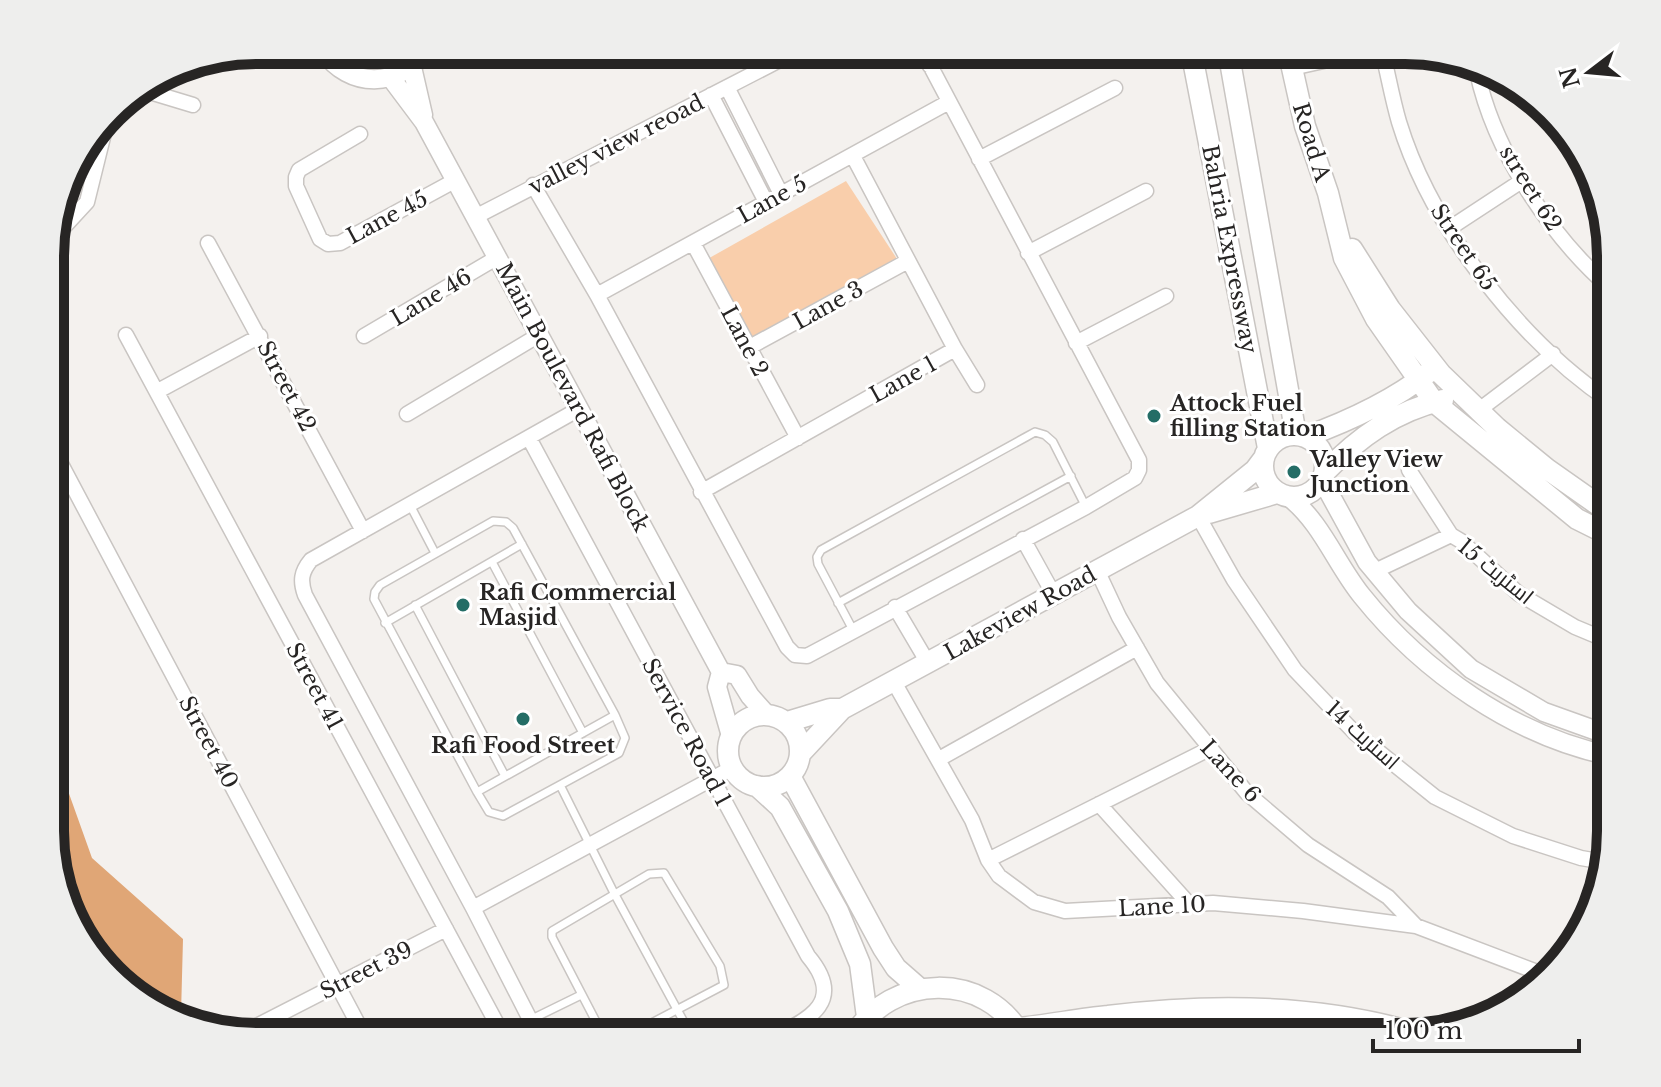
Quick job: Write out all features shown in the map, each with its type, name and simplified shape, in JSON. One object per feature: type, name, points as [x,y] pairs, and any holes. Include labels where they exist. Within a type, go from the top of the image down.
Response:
[{"type":"main road","name":"Bahria Expressway","points":[[1194,64],[1266,453]]},
{"type":"main road","name":"Bahria Expressway","points":[[1231,64],[1300,436]]},
{"type":"main road","name":"Road A","points":[[1291,64],[1305,126],[1344,258],[1376,319],[1434,402],[1577,519],[1597,529]]},
{"type":"main road","points":[[1339,233],[1356,253],[1390,309],[1436,368],[1463,396],[1547,469],[1597,504]]},
{"type":"main road","points":[[1198,516],[1255,470],[1280,438],[1300,436],[1345,423],[1383,404],[1436,368]]},
{"type":"main road","points":[[1198,516],[1283,495],[1302,497],[1314,490],[1349,447],[1377,427],[1407,411],[1463,396]]},
{"type":"main road","points":[[1300,436],[1319,448],[1324,476]]},
{"type":"main road","points":[[1266,453],[1264,478],[1283,495]]},
{"type":"main road","name":"Lakeview Road","points":[[842,709],[1198,516]]},
{"type":"main road","points":[[787,722],[830,709],[842,709]]},
{"type":"main road","points":[[800,754],[842,709]]},
{"type":"main road","points":[[757,786],[775,785],[790,776],[800,754],[799,740],[787,722],[766,714],[742,721],[731,736],[727,752],[732,768],[742,780],[757,786],[780,807],[838,911],[860,964],[867,1017]]},
{"type":"main road","points":[[790,776],[883,948],[896,968],[920,989]]},
{"type":"main road","points":[[863,1023],[883,1004],[900,994],[938,987],[974,994],[1006,1014],[1013,1023]]},
{"type":"main road","points":[[1069,1023],[1109,1015],[1232,1007],[1294,1010],[1378,1023]]},
{"type":"street","points":[[334,64],[351,75],[371,80],[391,78],[414,64]]},
{"type":"street","name":"valley view reoad","points":[[475,217],[772,64]]},
{"type":"street","points":[[533,185],[597,295],[787,647],[795,655],[807,656],[1086,507],[1135,478],[1139,470],[1139,460],[947,103],[930,66],[934,64]]},
{"type":"street","name":"Street 65","points":[[1385,64],[1400,123],[1430,196],[1478,274],[1533,337],[1597,390]]},
{"type":"street","points":[[412,67],[424,122]]},
{"type":"street","points":[[391,78],[424,122]]},
{"type":"street","name":"street 62","points":[[1479,79],[1503,146],[1539,208],[1583,265],[1597,277]]},
{"type":"street","points":[[727,87],[781,194]]},
{"type":"street","points":[[979,159],[1115,88]]},
{"type":"street","points":[[154,93],[193,105]]},
{"type":"street","points":[[711,95],[766,202]]},
{"type":"street","name":"Lane 5","points":[[597,295],[947,103]]},
{"type":"street","name":"Main Boulevard Rafi Block","points":[[424,122],[721,672]]},
{"type":"street","name":"Lane 45","points":[[360,134],[299,170],[296,177],[296,186],[320,239],[328,244],[340,243],[456,180]]},
{"type":"street","points":[[68,223],[87,202],[102,142]]},
{"type":"street","name":"Lane 1","points":[[701,492],[955,349],[853,156]]},
{"type":"street","points":[[85,169],[94,173]]},
{"type":"street","points":[[1450,228],[1523,180]]},
{"type":"street","points":[[1028,253],[1146,191]]},
{"type":"street","name":"Street 42","points":[[208,243],[363,531]]},
{"type":"street","name":"Lane 2","points":[[693,243],[798,438]]},
{"type":"street","name":"Lane 46","points":[[364,336],[498,257]]},
{"type":"street","name":"Lane 3","points":[[748,348],[908,261]]},
{"type":"street","points":[[1076,343],[1166,296]]},
{"type":"street","name":"Street 41","points":[[126,335],[496,1023]]},
{"type":"street","points":[[407,414],[539,335]]},
{"type":"street","points":[[158,391],[260,336]]},
{"type":"street","points":[[955,349],[977,385]]},
{"type":"street","points":[[1479,410],[1553,354]]},
{"type":"street","points":[[532,1023],[305,595],[301,577],[311,560],[579,409]]},
{"type":"street","name":"Service Road 1","points":[[529,438],[808,956],[820,971],[824,991],[817,1010],[802,1023]]},
{"type":"street","name":"Street 40","points":[[64,470],[358,1023]]},
{"type":"street","name":"اسٹریٹ 15","points":[[1409,470],[1451,535],[1519,594],[1597,636]]},
{"type":"street","points":[[1324,476],[1367,562],[1408,611],[1471,669],[1544,712],[1597,731]]},
{"type":"street","points":[[1283,495],[1304,509],[1362,595],[1418,655],[1467,692],[1526,728],[1597,753]]},
{"type":"street","name":"اسٹریٹ 14","points":[[1198,516],[1234,580],[1295,670],[1354,732],[1435,797],[1513,836],[1594,860]]},
{"type":"street","points":[[1375,571],[1451,535]]},
{"type":"street","points":[[1023,539],[1054,595]]},
{"type":"street","name":"Lane 6","points":[[1097,570],[1157,683],[1247,793],[1308,845],[1388,897],[1416,926]]},
{"type":"street","points":[[895,607],[928,663]]},
{"type":"street","points":[[939,759],[1137,648]]},
{"type":"street","points":[[731,736],[717,687],[721,672],[737,675],[766,714]]},
{"type":"street","name":"Lane 10","points":[[894,682],[972,820],[988,860],[999,876],[1034,902],[1065,911],[1213,903],[1416,926],[1536,971]]},
{"type":"street","points":[[988,860],[1209,749]]},
{"type":"street","points":[[473,908],[732,768]]},
{"type":"street","points":[[1099,804],[1189,904]]},
{"type":"street","name":"Street 39","points":[[263,1023],[446,929]]},
{"type":"lane","points":[[853,630],[818,564],[817,557],[821,550],[1035,432],[1053,442],[1086,507]]},
{"type":"lane","points":[[838,603],[1071,476]]},
{"type":"lane","points":[[410,505],[435,553]]},
{"type":"lane","points":[[493,521],[506,522],[522,544],[625,738],[619,753],[503,816],[489,812],[477,792],[376,606],[375,592],[380,585],[493,521]]},
{"type":"lane","points":[[385,623],[522,544]]},
{"type":"lane","points":[[492,562],[583,733]]},
{"type":"lane","points":[[415,605],[505,776]]},
{"type":"lane","points":[[477,792],[615,715]]},
{"type":"lane","points":[[561,787],[684,1023]]},
{"type":"lane","points":[[596,1023],[552,937],[552,931],[649,874],[664,873],[720,966],[724,985],[652,1023]]},
{"type":"lane","points":[[530,1020],[581,995]]},
{"type":"shaded area","points":[[846,181],[899,262],[748,343],[704,261]]},
{"type":"shaded area","points":[[64,780],[92,858],[183,939],[181,1007],[149,991],[129,975],[96,938],[74,893],[68,869]]},
{"type":"place","name":"Attock Fuel filling Station","points":[[1154,416]]},
{"type":"place","name":"Valley View Junction","points":[[1294,472]]},
{"type":"place","name":"Rafi Commercial Masjid","points":[[463,605]]},
{"type":"place","name":"Rafi Food Street","points":[[523,719]]}]
